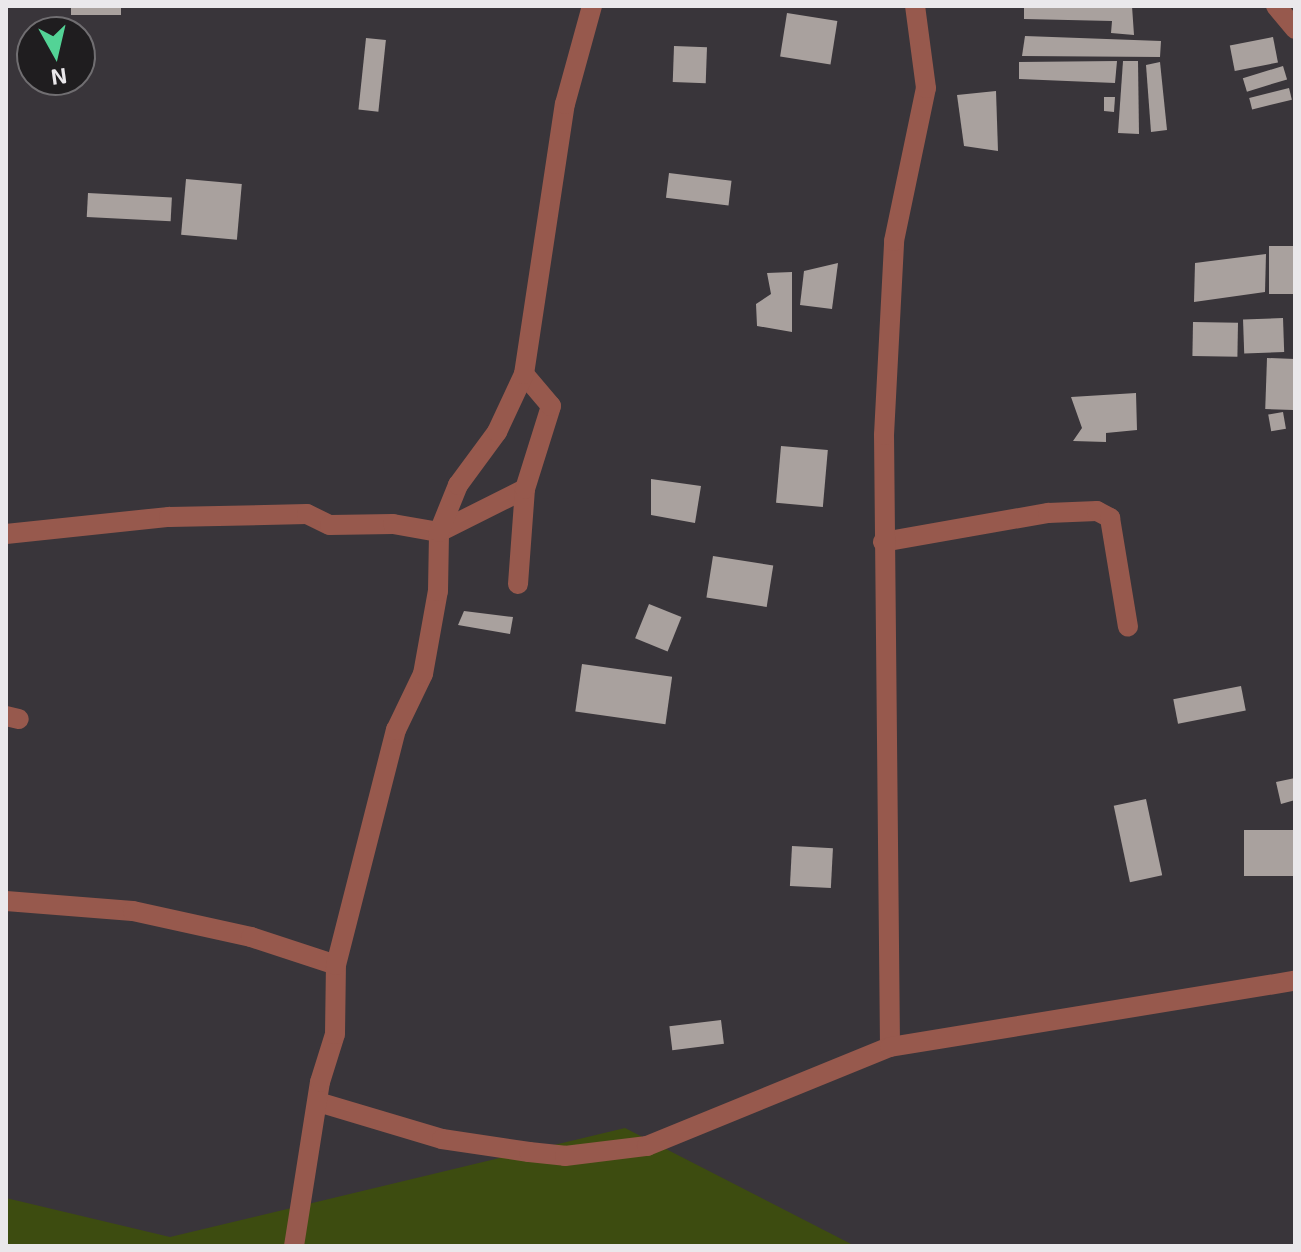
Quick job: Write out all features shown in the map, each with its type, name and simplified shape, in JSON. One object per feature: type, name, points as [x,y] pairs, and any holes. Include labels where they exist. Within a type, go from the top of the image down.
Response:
[{"type":"street","points":[[294,1246],[318,1102],[335,1034],[336,965],[396,730],[423,674],[438,591],[439,532],[458,485],[497,432],[524,374],[565,104],[592,6]]},
{"type":"street","points":[[890,1047],[884,435],[894,241],[926,88],[915,6]]},
{"type":"street","points":[[1276,6],[1295,29]]},
{"type":"street","points":[[518,584],[525,489],[551,406],[524,374]]},
{"type":"street","points":[[6,534],[169,517],[307,514],[330,525],[393,524],[439,532],[525,489]]},
{"type":"street","points":[[885,543],[1048,513],[1097,511],[1110,518],[1128,627]]},
{"type":"street","points":[[6,901],[133,911],[251,937],[336,965]]},
{"type":"street","points":[[318,1102],[442,1139],[565,1156],[647,1146],[890,1047],[1295,981]]},
{"type":"green space","points":[[625,1128],[855,1246],[6,1246],[6,1198],[170,1237]]},
{"type":"building","points":[[71,6],[121,6],[121,15],[71,15]]},
{"type":"building","points":[[1024,6],[1132,6],[1134,35],[1111,33],[1112,21],[1024,19]]},
{"type":"building","points":[[787,13],[837,21],[830,64],[780,56]]},
{"type":"building","points":[[1025,36],[1161,41],[1160,57],[1022,56]]},
{"type":"building","points":[[1273,37],[1278,63],[1235,71],[1230,45]]},
{"type":"building","points":[[366,38],[386,40],[378,112],[358,110]]},
{"type":"building","points":[[674,46],[707,47],[706,83],[673,82]]},
{"type":"building","points":[[1117,61],[1115,83],[1019,79],[1019,62]]},
{"type":"building","points":[[1123,61],[1138,61],[1139,134],[1118,133]]},
{"type":"building","points":[[1160,62],[1167,130],[1151,132],[1146,65]]},
{"type":"building","points":[[1283,66],[1287,79],[1247,92],[1243,78]]},
{"type":"building","points":[[1289,88],[1292,100],[1252,110],[1249,98]]},
{"type":"building","points":[[996,91],[998,151],[964,146],[957,95]]},
{"type":"building","points":[[1104,97],[1115,97],[1114,112],[1104,111]]},
{"type":"building","points":[[669,173],[732,181],[728,205],[666,198]]},
{"type":"building","points":[[186,179],[242,184],[237,240],[181,235]]},
{"type":"building","points":[[88,193],[172,197],[171,221],[87,217]]},
{"type":"building","points":[[1269,246],[1295,246],[1295,294],[1269,294]]},
{"type":"building","points":[[1266,254],[1265,292],[1194,302],[1195,263]]},
{"type":"building","points":[[838,263],[832,309],[800,305],[804,271]]},
{"type":"building","points":[[792,272],[792,332],[757,326],[756,304],[771,294],[767,273]]},
{"type":"building","points":[[1283,318],[1284,352],[1244,353],[1243,319]]},
{"type":"building","points":[[1193,322],[1238,323],[1237,357],[1192,356]]},
{"type":"building","points":[[1267,358],[1295,359],[1293,410],[1265,409]]},
{"type":"building","points":[[1136,393],[1137,430],[1106,433],[1106,442],[1073,441],[1082,428],[1071,397]]},
{"type":"building","points":[[1283,412],[1286,429],[1271,431],[1268,415]]},
{"type":"building","points":[[781,446],[828,450],[823,507],[776,503]]},
{"type":"building","points":[[651,479],[701,486],[695,523],[651,515]]},
{"type":"building","points":[[713,556],[773,566],[767,607],[706,597]]},
{"type":"building","points":[[649,604],[681,617],[668,651],[635,638]]},
{"type":"building","points":[[464,611],[513,617],[510,634],[458,625]]},
{"type":"building","points":[[582,664],[672,677],[665,724],[575,712]]},
{"type":"building","points":[[1241,686],[1246,711],[1178,724],[1173,699]]},
{"type":"building","points":[[1295,778],[1295,800],[1281,804],[1276,782]]},
{"type":"building","points":[[1146,799],[1162,875],[1130,882],[1114,806]]},
{"type":"building","points":[[1244,830],[1295,830],[1295,876],[1244,876]]},
{"type":"building","points":[[792,846],[833,848],[831,888],[790,886]]},
{"type":"building","points":[[721,1020],[724,1044],[672,1050],[669,1026]]}]
